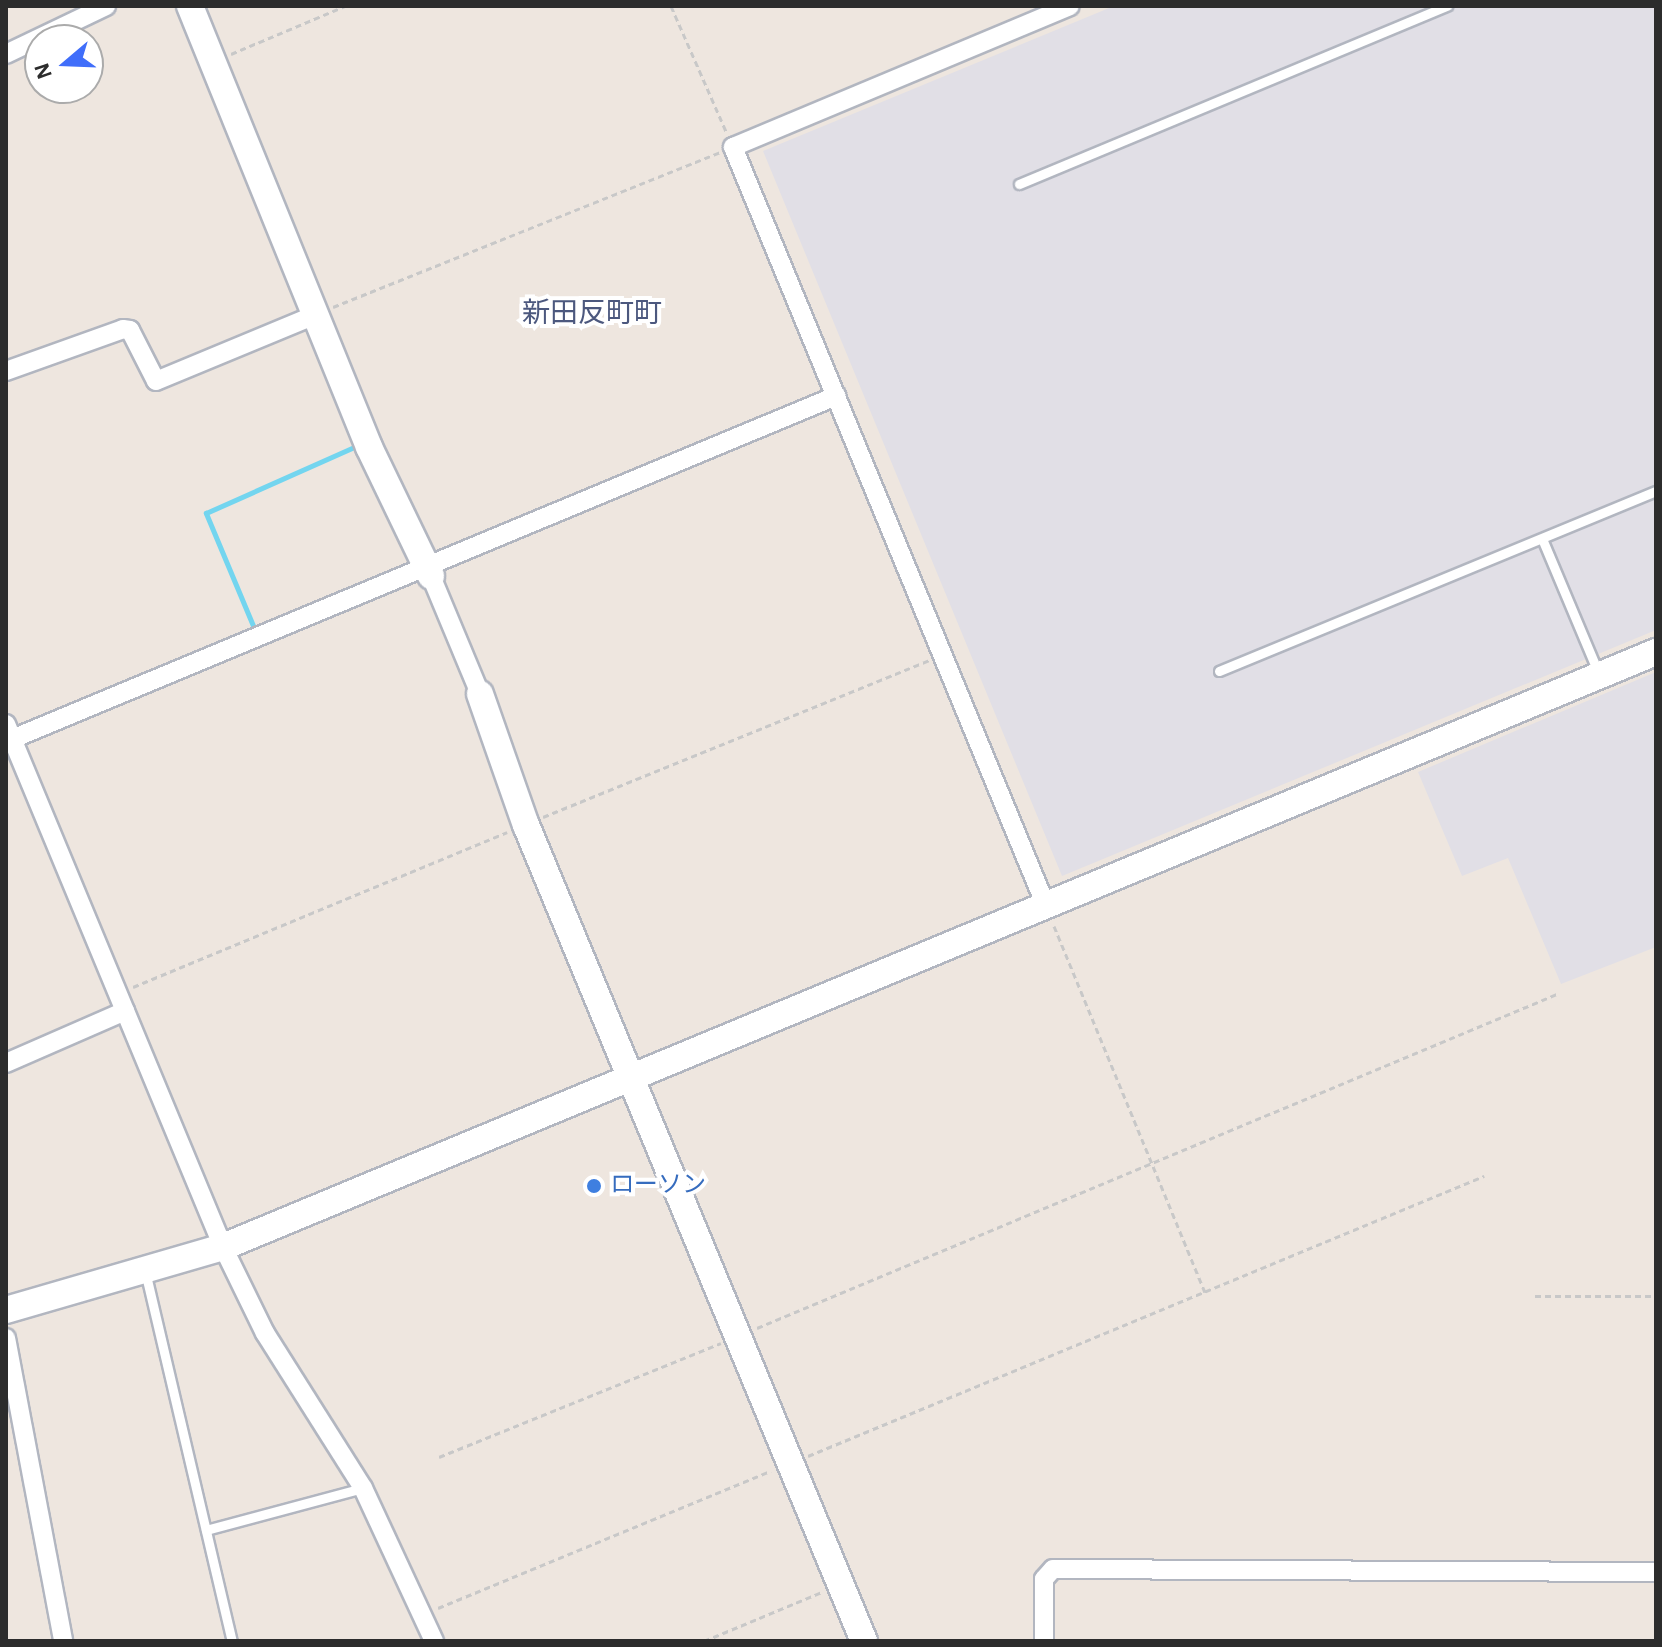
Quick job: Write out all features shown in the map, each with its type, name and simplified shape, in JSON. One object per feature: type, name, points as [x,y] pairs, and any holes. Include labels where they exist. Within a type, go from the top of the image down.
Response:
[{"type":"street","points":[[6,54],[106,6]]},
{"type":"street","points":[[190,6],[210,62],[369,447],[429,571],[480,694],[526,825],[864,1641]]},
{"type":"street","points":[[1046,906],[733,147],[1070,6]]},
{"type":"street","points":[[6,371],[123,329],[130,330],[156,381],[315,315]]},
{"type":"street","points":[[434,1641],[363,1488],[265,1333],[223,1247],[9,732],[429,571],[836,396]]},
{"type":"street","points":[[6,1310],[223,1247],[1656,652]]},
{"type":"street","points":[[6,1063],[122,1002]]},
{"type":"street","points":[[6,1338],[63,1641]]},
{"type":"street","points":[[1044,1641],[1044,1579],[1053,1569],[1656,1572]]},
{"type":"lane","points":[[1019,184],[1447,6]]},
{"type":"lane","points":[[1219,671],[1543,541],[1656,491]]},
{"type":"lane","points":[[1543,541],[1600,675]]},
{"type":"lane","points":[[145,1271],[232,1641]]},
{"type":"lane","points":[[206,1530],[363,1488]]},
{"type":"path","points":[[210,62],[345,6]]},
{"type":"path","points":[[315,315],[733,147],[671,6]]},
{"type":"path","points":[[122,1002],[526,825],[944,654]]},
{"type":"path","points":[[1046,906],[1205,1292]]},
{"type":"path","points":[[439,1457],[738,1336],[1557,994]]},
{"type":"path","points":[[424,1614],[1484,1176]]},
{"type":"path","points":[[1535,1296],[1656,1296]]},
{"type":"path","points":[[704,1641],[841,1584]]},
{"type":"shaded area","points":[[1114,6],[1656,6],[1656,630],[1062,876],[763,151]]},
{"type":"shaded area","points":[[1656,672],[1656,947],[1561,984],[1508,858],[1462,876],[1418,772]]},
{"type":"waterway","points":[[87,698],[254,628],[206,513],[359,445]]},
{"type":"place","name":"ローソン","points":[[594,1186]]},
{"type":"district","name":"新田反町町","points":[[592,314]]}]
